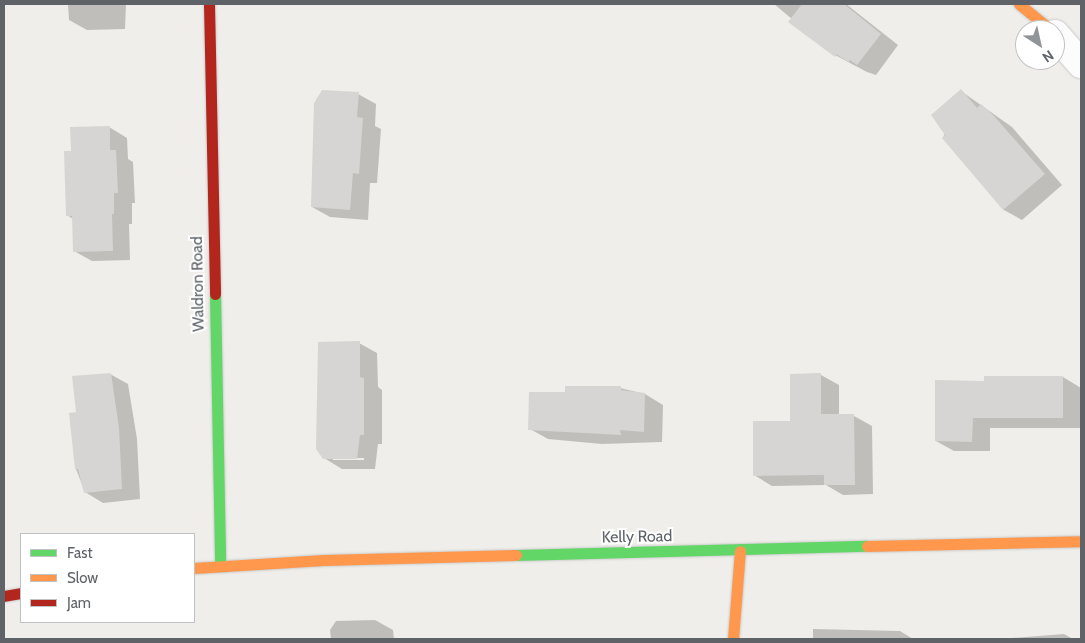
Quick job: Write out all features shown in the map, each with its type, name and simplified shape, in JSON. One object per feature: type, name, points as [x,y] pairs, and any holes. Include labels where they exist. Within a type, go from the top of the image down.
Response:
[{"type":"street","name":"Waldron Road","points":[[208,4],[220,564]]},
{"type":"street","points":[[1019,4],[1039,20]]},
{"type":"street","points":[[1065,42],[1081,64]]},
{"type":"street","name":"Kelly Road","points":[[195,568],[220,564],[1081,541]]},
{"type":"street","points":[[733,639],[740,551]]},
{"type":"street","points":[[4,596],[20,593]]},
{"type":"building","points":[[802,4],[844,4],[881,34],[857,65],[850,60],[848,62],[836,54],[835,57],[788,22]]},
{"type":"building","points":[[961,89],[977,108],[981,104],[994,116],[1045,174],[1003,210],[942,138],[945,135],[931,115]]},
{"type":"building","points":[[322,90],[359,92],[357,117],[363,118],[359,174],[353,173],[350,210],[311,207],[314,103]]},
{"type":"building","points":[[110,126],[110,150],[116,150],[118,193],[114,193],[114,214],[112,214],[113,251],[73,252],[72,216],[66,216],[64,151],[71,151],[70,127]]},
{"type":"building","points":[[360,341],[360,377],[364,378],[364,435],[360,435],[357,459],[323,459],[316,449],[318,342]]},
{"type":"building","points":[[111,373],[119,428],[122,489],[84,493],[78,469],[75,469],[69,413],[76,412],[72,376]]},
{"type":"building","points":[[821,373],[821,414],[854,414],[855,485],[824,485],[824,475],[753,476],[753,421],[790,421],[790,374]]},
{"type":"building","points":[[984,376],[1063,376],[1063,418],[973,418],[972,442],[935,441],[935,380],[984,381]]},
{"type":"building","points":[[565,386],[621,386],[621,390],[645,393],[644,432],[620,430],[621,435],[528,430],[529,392],[565,392]]},
{"type":"traffic: fast","points":[[215,294],[220,565]]},
{"type":"traffic: fast","points":[[516,555],[867,546]]},
{"type":"traffic: slow","points":[[1019,4],[1039,20]]},
{"type":"traffic: slow","points":[[867,546],[1081,541]]},
{"type":"traffic: slow","points":[[733,639],[740,551]]},
{"type":"traffic: slow","points":[[195,568],[324,560],[516,555]]},
{"type":"traffic: jam","points":[[209,4],[215,294]]},
{"type":"traffic: jam","points":[[4,596],[20,593]]}]
